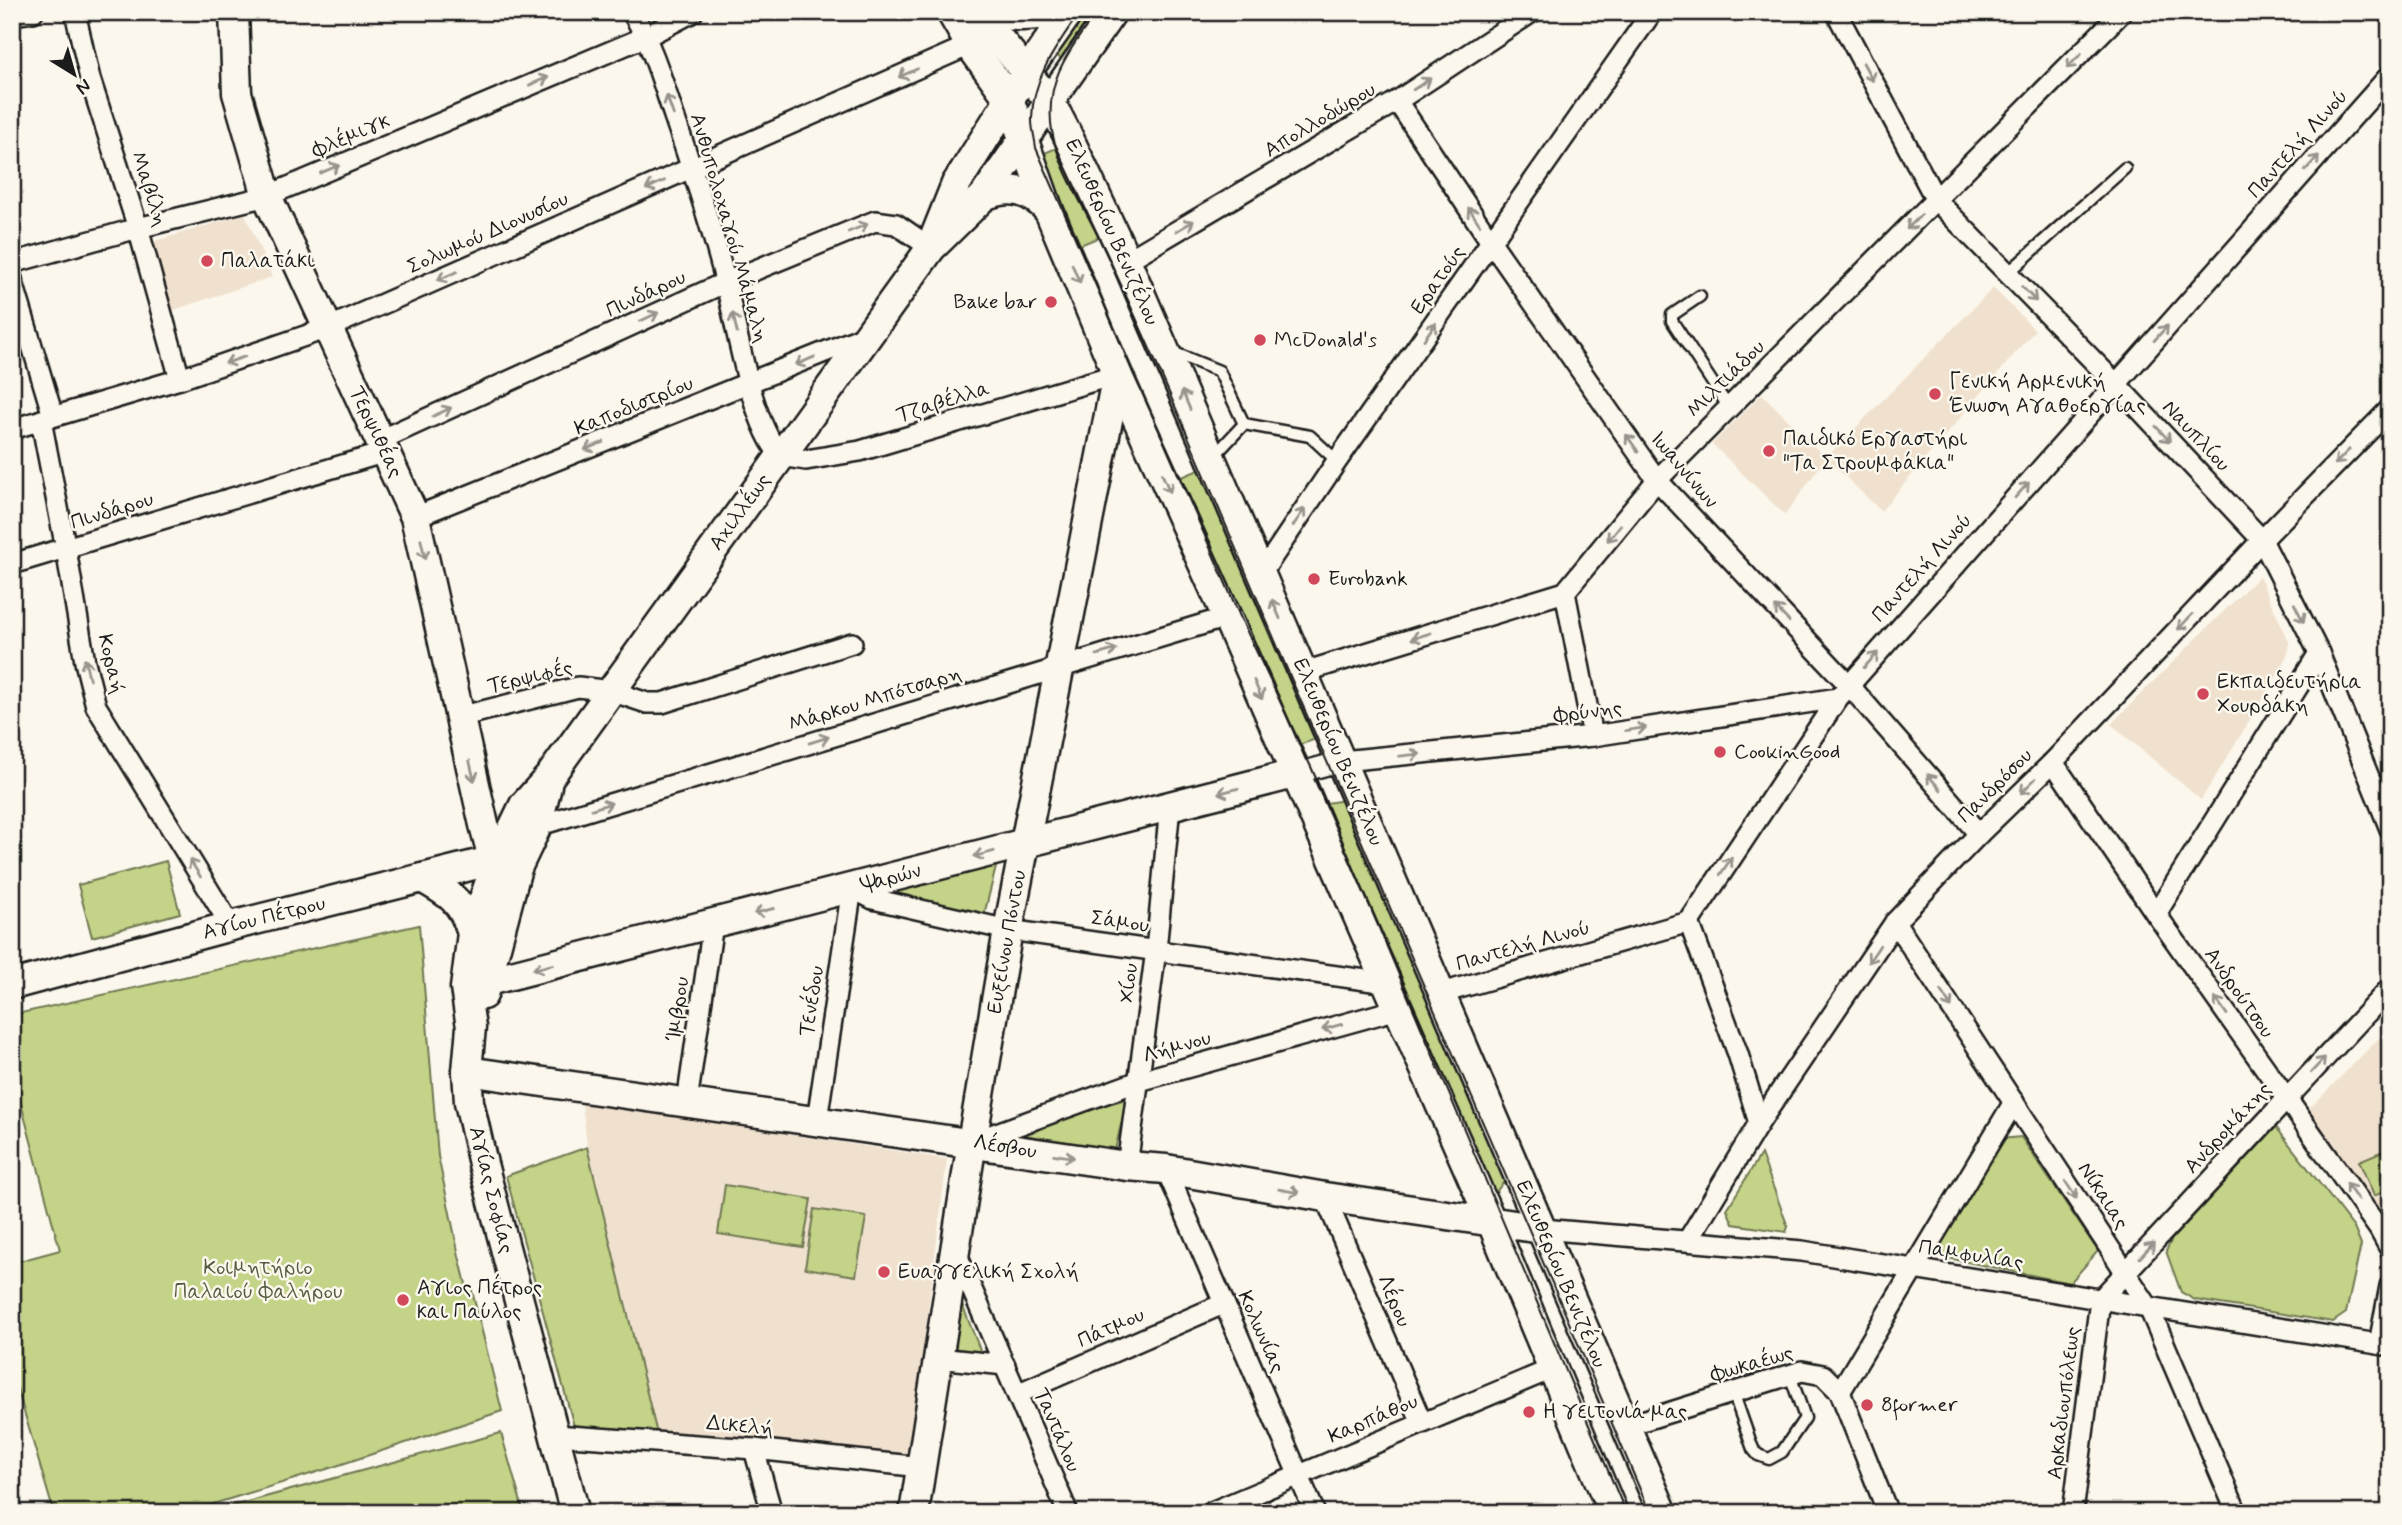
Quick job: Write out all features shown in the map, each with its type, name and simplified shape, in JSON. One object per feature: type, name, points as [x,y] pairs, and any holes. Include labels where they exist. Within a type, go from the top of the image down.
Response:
[{"type":"street","points":[[12,15],[33,12]]},
{"type":"street","name":"Μαβίλη","points":[[75,12],[90,79],[138,228],[180,379]]},
{"type":"street","name":"Τερψιθέας","points":[[234,12],[237,93],[267,196],[415,517],[490,848],[507,865]]},
{"type":"street","name":"Ανθυπολοχαγού Μάμαλη","points":[[632,12],[647,36],[692,169],[726,282],[749,384],[771,444],[780,456]]},
{"type":"street","name":"Φλέμιγκ","points":[[12,263],[267,196],[647,36],[693,12]]},
{"type":"street","name":"Ελευθερίου Βενιζέλου","points":[[951,12],[970,45],[1009,99],[1049,211],[1117,374],[1227,617],[1492,1223],[1613,1513]]},
{"type":"street","name":"Ελευθερίου Βενιζέλου","points":[[977,12],[1051,103],[1068,134],[1304,672],[1663,1513]]},
{"type":"street","points":[[990,12],[1028,17],[1055,12]]},
{"type":"street","name":"Αχιλλέως","points":[[931,248],[956,184],[1026,73],[1069,12]]},
{"type":"street","name":"Αχιλλέως","points":[[507,865],[524,805],[550,776],[931,248],[984,196],[1112,12]]},
{"type":"street","name":"Απολλοδώρου","points":[[1126,261],[1397,101],[1532,12]]},
{"type":"street","name":"Ερατούς","points":[[1261,574],[1337,461],[1652,12]]},
{"type":"street","name":"Ναυπλίου","points":[[1836,12],[1936,200],[2116,384],[2262,540],[2319,653],[2390,829]]},
{"type":"street","name":"Μιλτιάδου","points":[[1565,593],[1657,480],[2122,12]]},
{"type":"street","name":"Σολωμού Διονυσίου","points":[[12,429],[180,379],[328,328],[970,45]]},
{"type":"street","name":"Παντελή Λινού","points":[[1442,993],[1689,922],[1843,691],[2390,75]]},
{"type":"street","name":"Ιωαννίνων","points":[[1397,101],[1491,242],[1657,480],[1843,691],[1979,834]]},
{"type":"street","points":[[984,196],[1001,190],[1020,190],[1039,200],[1049,211]]},
{"type":"street","name":"Πινδάρου","points":[[12,564],[383,447],[726,282],[875,220],[896,224],[931,248]]},
{"type":"street","name":"Κοραή","points":[[12,279],[47,418],[85,662],[96,706],[231,926]]},
{"type":"street","name":"Καποδιστρίου","points":[[415,517],[868,335]]},
{"type":"street","name":"Τζαβέλλα","points":[[780,456],[806,460],[860,451],[1117,374]]},
{"type":"street","name":"Ευξείνου Πόντου","points":[[914,1513],[1008,930],[1117,374]]},
{"type":"street","name":"Πανδρόσου","points":[[1688,1240],[1759,1123],[1895,922],[2053,762],[2262,540],[2390,409]]},
{"type":"street","points":[[1304,672],[1565,593],[1593,736]]},
{"type":"street","name":"Μάρκου Μπότσαρη","points":[[537,826],[1227,617]]},
{"type":"street","name":"Τερψιφές","points":[[459,717],[578,687],[611,691],[647,703],[662,702],[852,642]]},
{"type":"street","points":[[2156,914],[2319,653]]},
{"type":"street","name":"Φρύνης","points":[[1294,774],[1342,761],[1593,736],[1843,691]]},
{"type":"street","name":"Ανδρούτσου","points":[[2053,762],[2156,914],[2379,1229],[2390,1249]]},
{"type":"street","name":"Ψαρών","points":[[488,981],[1294,774]]},
{"type":"street","name":"Αχιλλέως","points":[[507,865],[537,826],[550,776]]},
{"type":"street","name":"Χίου","points":[[1127,1166],[1156,950],[1170,806]]},
{"type":"street","name":"Αγίου Πέτρου","points":[[12,985],[422,878],[507,865]]},
{"type":"street","name":"Αγίας Σοφίας","points":[[507,865],[472,933],[465,988],[471,1027],[467,1071],[469,1102],[575,1513]]},
{"type":"street","name":"Αγίας Σοφίας","points":[[471,1027],[488,981],[507,865]]},
{"type":"street","points":[[422,878],[458,902],[472,933]]},
{"type":"street","name":"Σάμου","points":[[852,888],[873,899],[1008,930],[1156,950],[1392,996]]},
{"type":"street","name":"Τενέδου","points":[[817,1120],[852,888]]},
{"type":"street","points":[[1689,922],[1738,1054],[1759,1123]]},
{"type":"street","name":"Νίκαιας","points":[[1895,922],[2149,1308],[2237,1513]]},
{"type":"street","name":"Ίμβρου","points":[[687,1102],[713,924]]},
{"type":"street","name":"Ανδρομάχης","points":[[2100,1300],[2390,988]]},
{"type":"street","name":"Λήμνου","points":[[972,1142],[1139,1081],[1392,996]]},
{"type":"street","name":"Λέσβου","points":[[467,1071],[1166,1170],[1542,1229]]},
{"type":"street","points":[[1888,1513],[1840,1392],[2014,1102]]},
{"type":"street","name":"Κολωνίας","points":[[1166,1170],[1315,1513]]},
{"type":"street","name":"Λέρου","points":[[1325,1197],[1422,1423]]},
{"type":"street","name":"Παμφυλίας","points":[[1542,1229],[1802,1251],[2384,1345]]},
{"type":"street","name":"Ταντάλου","points":[[955,1250],[1068,1513]]},
{"type":"street","points":[[2384,1345],[2390,1286]]},
{"type":"street","name":"Αρκαδιουπόλεως","points":[[2073,1513],[2100,1300]]},
{"type":"street","name":"Πάτμου","points":[[1017,1394],[1223,1304]]},
{"type":"street","points":[[938,1358],[1005,1365]]},
{"type":"street","name":"Καρπάθου","points":[[1209,1513],[1554,1368]]},
{"type":"street","name":"Φωκαέως","points":[[1626,1426],[1802,1371],[1823,1375],[1840,1392]]},
{"type":"street","name":"Δικελή","points":[[555,1435],[754,1449],[921,1467]]},
{"type":"street","points":[[754,1449],[772,1513]]},
{"type":"lane","points":[[2008,273],[2124,167]]},
{"type":"lane","points":[[1700,296],[1672,315],[1672,321],[1729,408]]},
{"type":"lane","points":[[1164,348],[1219,371],[1244,424]]},
{"type":"lane","points":[[1244,424],[1310,436],[1337,461]]},
{"type":"lane","points":[[1212,459],[1244,424]]},
{"type":"lane","points":[[1733,1392],[1753,1449],[1758,1455],[1769,1459],[1782,1452],[1805,1418],[1790,1375]]},
{"type":"shaded area","name":"Παλατάκι","points":[[245,214],[272,277],[165,313],[145,244]]},
{"type":"shaded area","name":"Γενική Αρμενική Ένωση Αγαθοεργίας","points":[[1993,288],[2035,330],[1881,511],[1826,458]]},
{"type":"shaded area","name":"Παιδικό Εργαστήρι \"Τα Στρουμφάκια\"","points":[[1762,394],[1826,458],[1785,515],[1712,444]]},
{"type":"shaded area","name":"Εκπαιδευτήρια Χουρδάκη","points":[[2259,576],[2289,642],[2289,650],[2284,664],[2201,800],[2111,724]]},
{"type":"shaded area","points":[[2390,1027],[2390,1312],[2381,1311],[2388,1235],[2306,1112]]},
{"type":"shaded area","points":[[582,1102],[947,1159],[910,1456],[657,1434],[587,1147]]},
{"type":"green space","points":[[1076,12],[1102,12],[1066,62],[1049,50]]},
{"type":"green space","points":[[1066,144],[1107,234],[1073,248],[1035,157]]},
{"type":"green space","points":[[1208,466],[1325,736],[1296,746],[1177,479]]},
{"type":"green space","points":[[1352,799],[1512,1171],[1489,1201],[1319,804]]},
{"type":"green space","points":[[166,861],[180,913],[92,937],[78,885]]},
{"type":"green space","points":[[997,863],[983,919],[899,900],[890,891]]},
{"type":"green space","name":"Κοιμητήριο Παλαιού Φαλήρου","points":[[419,925],[438,1156],[466,1284],[471,1287],[502,1411],[184,1513],[54,1513],[12,1371],[12,1263],[60,1250],[12,1070],[12,1015]]},
{"type":"green space","points":[[1127,1099],[1115,1150],[1011,1133],[1024,1126]]},
{"type":"green space","points":[[2276,1127],[2354,1228],[2361,1245],[2346,1313],[2333,1322],[2195,1300],[2181,1292],[2166,1251],[2172,1239]]},
{"type":"green space","points":[[2021,1137],[2098,1251],[2070,1283],[1933,1255],[2000,1139]]},
{"type":"green space","points":[[587,1147],[657,1434],[575,1430],[506,1176]]},
{"type":"green space","points":[[2390,1148],[2390,1189],[2374,1196],[2359,1161]]},
{"type":"green space","points":[[1761,1154],[1788,1227],[1786,1232],[1733,1224],[1727,1209]]},
{"type":"green space","points":[[725,1185],[811,1199],[803,1247],[718,1234]]},
{"type":"green space","points":[[814,1209],[866,1217],[856,1276],[805,1268]]},
{"type":"green space","points":[[956,1289],[982,1355],[949,1350]]},
{"type":"green space","points":[[501,1433],[524,1513],[206,1513]]},
{"type":"tram line","points":[[1080,12],[1047,63],[1036,91],[1032,121],[1036,148],[1242,621],[1312,769],[1626,1513]]},
{"type":"tram line","points":[[1097,12],[1068,53],[1055,81],[1050,113],[1060,159],[1166,384],[1650,1513]]},
{"type":"place","name":"Παλατάκι","points":[[207,261]]},
{"type":"place","name":"Bake bar","points":[[1051,302]]},
{"type":"place","name":"McDonald's","points":[[1260,340]]},
{"type":"place","name":"Γενική Αρμενική Ένωση Αγαθοεργίας","points":[[1935,394]]},
{"type":"place","name":"Παιδικό Εργαστήρι \"Τα Στρουμφάκια\"","points":[[1769,451]]},
{"type":"place","name":"Eurobank","points":[[1314,579]]},
{"type":"place","name":"Εκπαιδευτήρια Χουρδάκη","points":[[2203,694]]},
{"type":"place","name":"CookinGood","points":[[1720,752]]},
{"type":"place","name":"Ευαγγελική Σχολή","points":[[884,1272]]},
{"type":"place","name":"Αγιος Πέτρος και Παύλος","points":[[403,1300]]},
{"type":"place","name":"8former","points":[[1867,1405]]},
{"type":"place","name":"Η γειτονιά μας","points":[[1529,1412]]}]
